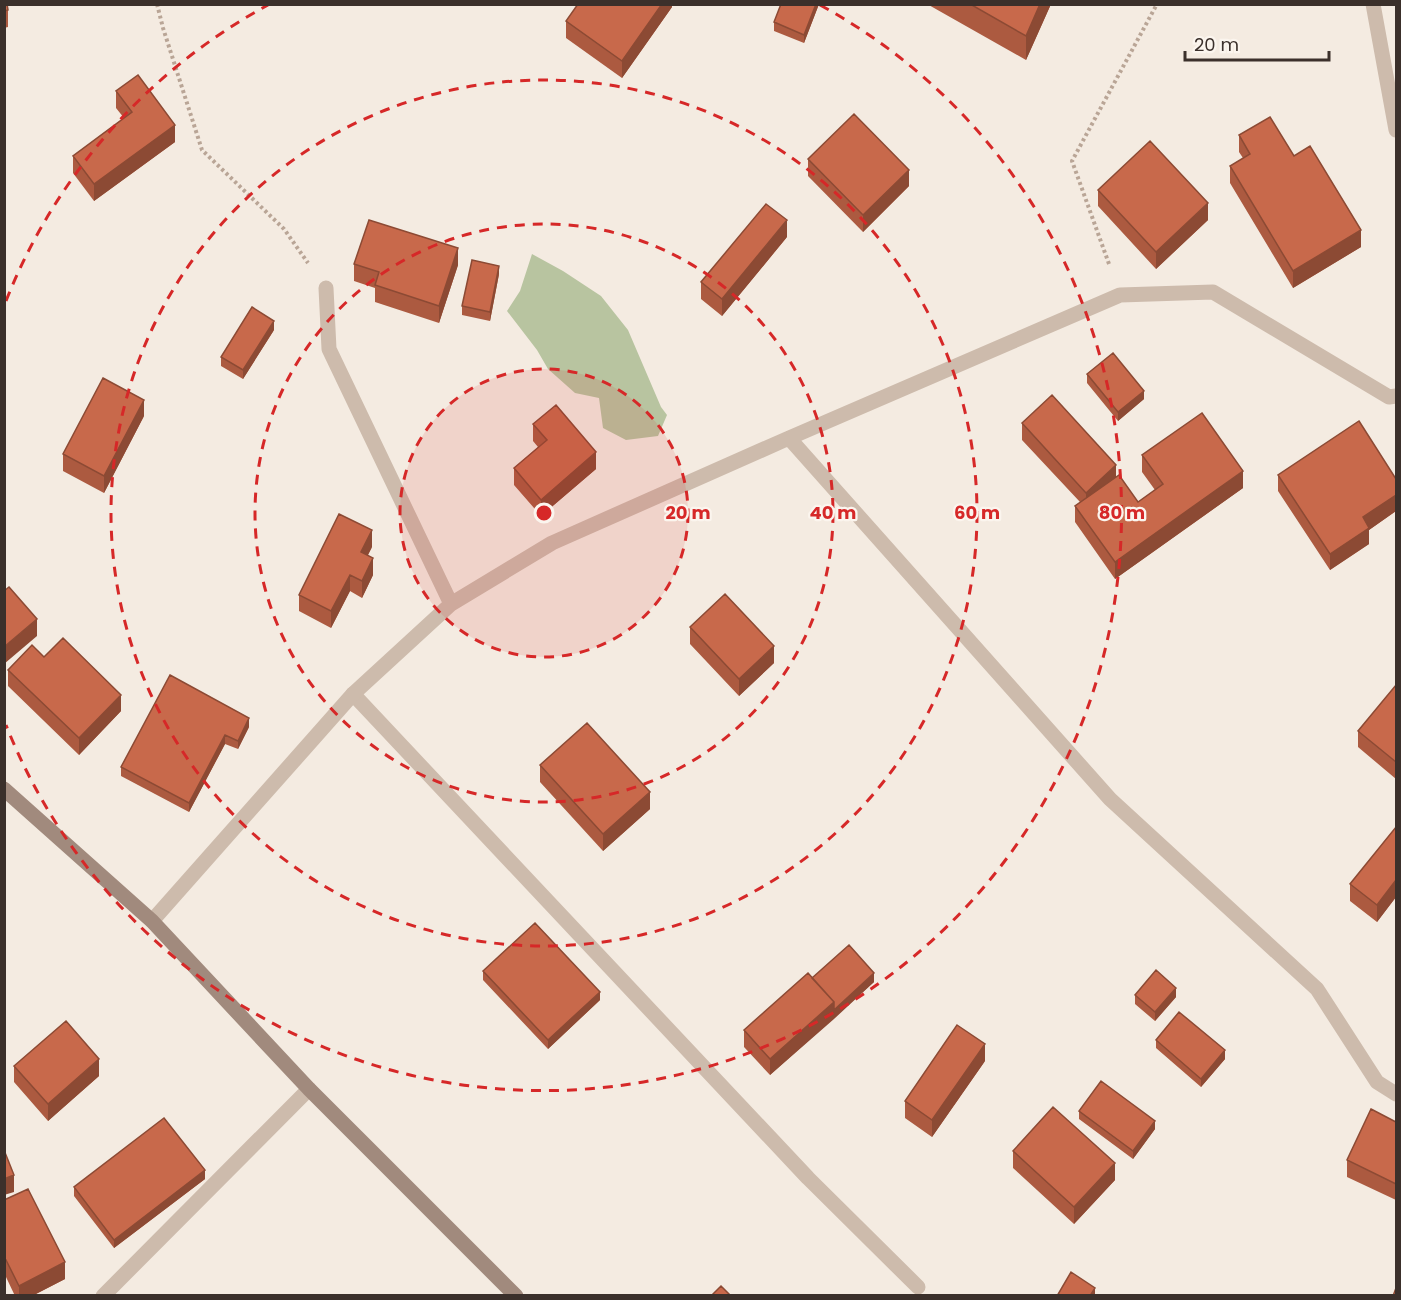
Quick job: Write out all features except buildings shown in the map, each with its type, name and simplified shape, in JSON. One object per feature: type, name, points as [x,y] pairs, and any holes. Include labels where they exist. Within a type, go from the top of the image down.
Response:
[{"type":"main road","points":[[4,789],[152,921],[309,1089],[516,1296]]},
{"type":"street","points":[[1373,4],[1396,130]]},
{"type":"street","points":[[326,288],[329,349],[451,604]]},
{"type":"street","points":[[152,921],[353,694],[451,604],[552,543],[1120,295],[1213,292],[1389,397],[1396,396]]},
{"type":"street","points":[[789,438],[1110,799],[1317,989],[1377,1082],[1396,1094]]},
{"type":"street","points":[[353,694],[808,1178],[918,1287]]},
{"type":"street","points":[[103,1296],[309,1089]]},
{"type":"path","points":[[157,4],[202,150],[284,230],[326,288]]},
{"type":"path","points":[[1120,295],[1072,161],[1157,4]]},
{"type":"green space","points":[[532,254],[601,296],[628,330],[661,407],[667,415],[658,436],[626,440],[603,428],[599,398],[575,393],[548,369],[537,350],[507,311],[520,291]]}]
